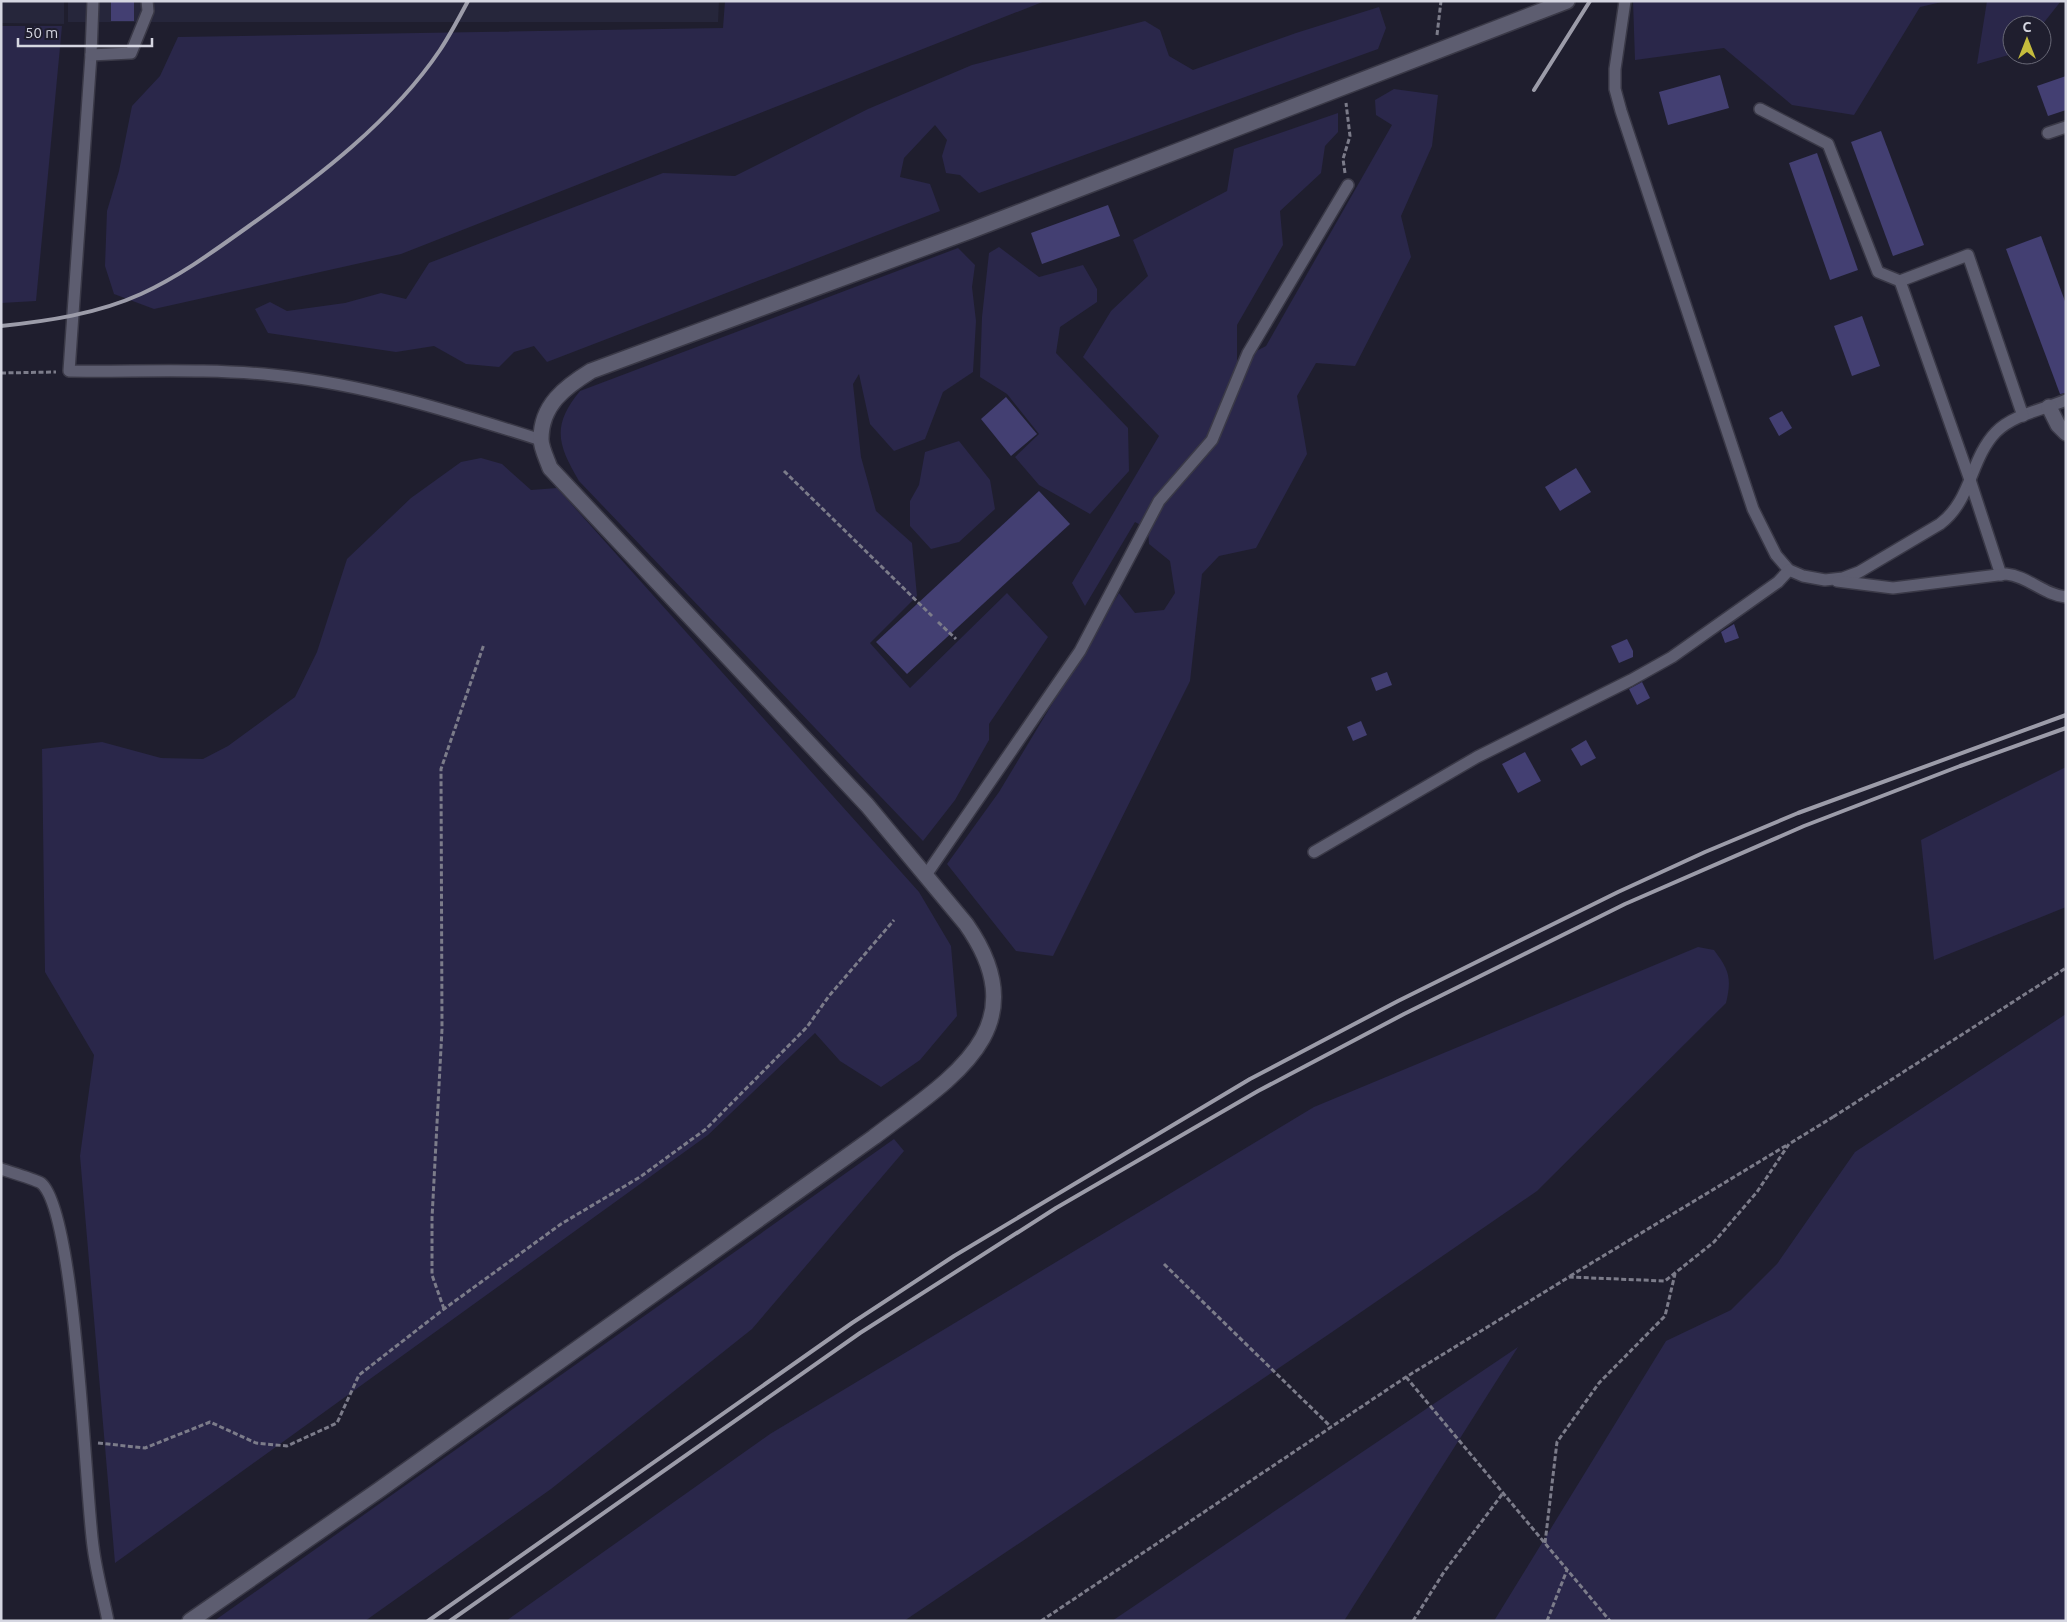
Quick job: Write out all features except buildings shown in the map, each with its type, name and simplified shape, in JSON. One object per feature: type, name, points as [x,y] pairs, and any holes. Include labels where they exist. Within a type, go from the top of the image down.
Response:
[{"type":"street","points":[[190,1621],[403,1473],[777,1208],[910,1110],[959,1068],[970,1056],[990,1025],[994,1007],[994,982],[988,960],[980,943],[867,805],[550,468],[541,440],[548,407],[556,396],[570,384],[591,371],[970,231],[1343,89],[1567,1]]},
{"type":"street","points":[[2049,407],[2058,426],[2066,433]]},
{"type":"lane","points":[[93,1],[69,371],[212,372],[272,375],[320,381],[425,404],[541,440]]},
{"type":"lane","points":[[91,55],[131,54],[148,11],[147,1]]},
{"type":"lane","points":[[1625,1],[1615,69],[1615,89],[1753,509],[1776,555],[1789,570],[1803,576],[1825,580],[1893,588],[2001,575],[2017,575],[2056,596],[2066,597]]},
{"type":"lane","points":[[1760,109],[1828,144],[1878,272],[1900,281],[1968,255],[2023,416]]},
{"type":"lane","points":[[2048,134],[2066,127]]},
{"type":"lane","points":[[926,875],[1080,651],[1159,501],[1212,440],[1248,353],[1348,185]]},
{"type":"lane","points":[[1900,281],[1970,480],[2001,575]]},
{"type":"lane","points":[[1825,580],[1843,578],[1859,572],[1950,517],[1960,503],[1987,442],[1997,431],[2023,416],[2066,400]]},
{"type":"lane","points":[[1314,852],[1477,757],[1631,680],[1672,657],[1778,582],[1789,570]]},
{"type":"lane","points":[[1,1169],[41,1184],[54,1205],[66,1255],[85,1442],[93,1547],[108,1621]]},
{"type":"path","points":[[1435,53],[1441,1]]},
{"type":"path","points":[[1343,89],[1348,110],[1350,136],[1343,160],[1348,185]]},
{"type":"path","points":[[1,373],[69,371]]},
{"type":"path","points":[[784,471],[932,616]]},
{"type":"path","points":[[938,622],[956,639]]},
{"type":"path","points":[[444,1309],[432,1275],[432,1218],[442,1029],[441,769],[484,644]]},
{"type":"path","points":[[85,1442],[145,1448],[210,1422],[256,1443],[287,1446],[337,1423],[359,1375],[444,1309],[561,1224],[640,1177],[706,1129],[807,1027],[828,996],[894,920]]},
{"type":"path","points":[[1569,1277],[1665,1281],[1714,1242],[1757,1192],[1789,1144],[2066,968]]},
{"type":"path","points":[[1041,1621],[1406,1377],[1833,1117]]},
{"type":"path","points":[[1164,1264],[1331,1428]]},
{"type":"path","points":[[1545,1543],[1557,1442],[1599,1383],[1665,1316],[1675,1273]]},
{"type":"path","points":[[1406,1377],[1610,1621]]},
{"type":"path","points":[[1414,1621],[1444,1572],[1503,1493]]},
{"type":"path","points":[[1547,1621],[1567,1570]]},
{"type":"shaded area","points":[[1,1],[64,1],[64,24],[1,23]]},
{"type":"shaded area","points":[[68,1],[719,1],[718,22],[68,22]]},
{"type":"shaded area","points":[[725,1],[1045,1],[401,254],[154,309],[114,294],[105,266],[107,211],[119,171],[132,106],[160,76],[178,37],[723,28]]},
{"type":"shaded area","points":[[1633,1],[1946,1],[1920,7],[1854,115],[1792,105],[1724,48],[1635,60]]},
{"type":"shaded area","points":[[1987,1],[2061,1],[2050,15],[2002,15],[2002,57],[1977,64]]},
{"type":"shaded area","points":[[1379,7],[1386,28],[1378,49],[979,193],[960,175],[946,173],[942,156],[947,140],[935,125],[904,158],[900,177],[930,184],[940,211],[547,362],[534,346],[514,352],[499,367],[466,364],[434,346],[396,352],[268,333],[255,309],[270,302],[287,311],[345,303],[381,293],[406,299],[429,263],[663,173],[735,176],[868,109],[972,65],[1145,21],[1160,30],[1169,56],[1193,70],[1296,33]]},
{"type":"shaded area","points":[[1,26],[62,26],[36,301],[1,303]]},
{"type":"shaded area","points":[[1394,89],[1438,95],[1432,146],[1401,216],[1411,257],[1355,366],[1316,363],[1297,396],[1307,454],[1256,548],[1219,556],[1202,574],[1190,681],[1053,956],[1016,951],[947,864],[999,792],[1119,593],[1135,613],[1164,610],[1175,593],[1170,561],[1149,544],[1148,529],[1135,522],[1085,606],[1072,583],[1159,436],[1083,357],[1111,311],[1148,276],[1133,240],[1227,191],[1234,149],[1338,113],[1338,132],[1325,146],[1321,173],[1280,211],[1283,245],[1237,325],[1237,361],[1266,346],[1392,125],[1376,115],[1375,100]]},
{"type":"shaded area","points":[[999,247],[1039,277],[1083,265],[1097,289],[1097,302],[1060,327],[1056,353],[1128,428],[1129,471],[1090,514],[1039,485],[1015,457],[1039,434],[1007,394],[980,377],[982,317],[989,253]]},
{"type":"shaded area","points":[[958,248],[975,265],[972,287],[976,321],[973,372],[943,392],[925,439],[894,451],[870,424],[859,374],[853,384],[861,457],[876,511],[912,543],[917,596],[870,643],[910,688],[1007,593],[1048,637],[989,724],[989,740],[955,800],[923,841],[579,481],[562,446],[561,425],[571,403],[580,391]]},
{"type":"shaded area","points":[[959,441],[990,480],[995,509],[959,542],[931,549],[910,526],[910,501],[919,485],[925,452]]},
{"type":"shaded area","points":[[481,458],[502,464],[531,490],[557,488],[919,892],[951,946],[957,1016],[920,1060],[881,1087],[840,1061],[815,1033],[708,1135],[115,1563],[80,1156],[94,1055],[45,972],[42,749],[102,742],[161,758],[203,759],[228,746],[295,697],[317,652],[347,559],[411,498],[461,462]]},
{"type":"shaded area","points":[[2066,767],[2066,907],[1934,960],[1921,840]]},
{"type":"shaded area","points":[[1698,947],[1714,950],[1726,969],[1729,987],[1726,1003],[1537,1191],[904,1621],[506,1621],[770,1434],[1314,1107]]},
{"type":"shaded area","points":[[2066,1014],[2066,1621],[1494,1621],[1666,1341],[1731,1310],[1777,1264],[1855,1152]]},
{"type":"shaded area","points":[[894,1139],[904,1151],[752,1329],[551,1489],[365,1621],[214,1621]]},
{"type":"shaded area","points":[[1518,1347],[1344,1621],[1112,1621]]},
{"type":"railway","points":[[1,326],[72,316],[124,301],[169,279],[223,245],[327,168],[377,124],[421,76],[444,44],[468,1]]},
{"type":"railway","points":[[1534,90],[1590,1]]},
{"type":"railway","points":[[428,1621],[852,1323],[954,1256],[1250,1079],[1398,1001],[1618,892],[1705,852],[1798,813],[2066,715]]},
{"type":"railway","points":[[450,1621],[860,1333],[1056,1208],[1258,1091],[1404,1014],[1625,904],[1804,826],[1960,766],[2066,728]]}]
